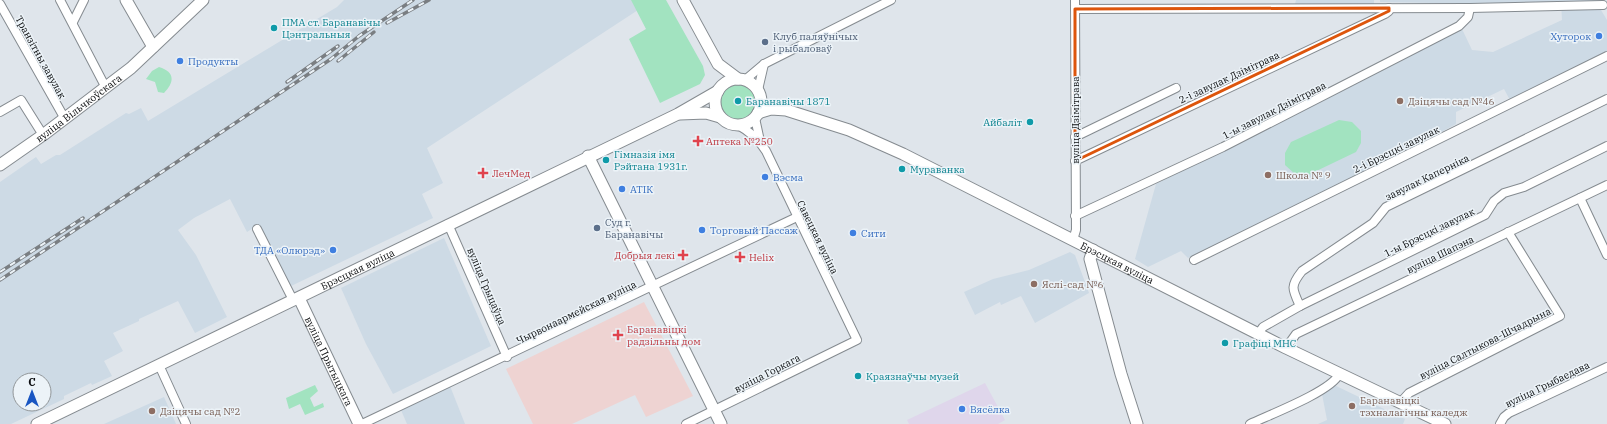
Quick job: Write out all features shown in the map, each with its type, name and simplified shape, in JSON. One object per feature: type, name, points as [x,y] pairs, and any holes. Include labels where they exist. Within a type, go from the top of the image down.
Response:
[{"type":"main road","points":[[126,0],[153,47]]},
{"type":"main road","name":"вуліца Вільчкоўскага","points":[[0,165],[43,136],[131,68],[202,0]]},
{"type":"main road","points":[[683,0],[718,64],[718,90],[715,104],[720,117],[725,121],[738,125],[747,123],[757,116],[760,108],[759,93],[752,84],[718,64]]},
{"type":"main road","points":[[718,90],[727,81],[742,79]]},
{"type":"main road","name":"Брэсцкая вуліца","points":[[37,424],[588,156],[678,114],[718,90]]},
{"type":"main road","name":"Брэсцкая вуліца","points":[[759,93],[786,110]]},
{"type":"main road","name":"Брэсцкая вуліца","points":[[757,116],[771,109],[786,110],[849,130],[903,154],[1286,348],[1445,424]]},
{"type":"main road","name":"Брэсцкая вуліца","points":[[678,114],[706,113],[720,117]]},
{"type":"main road","points":[[588,156],[721,424]]},
{"type":"main road","points":[[1093,250],[1090,259],[1121,374],[1137,424]]},
{"type":"main road","name":"вуліца Прытыцкага","points":[[296,299],[359,424]]},
{"type":"street","points":[[60,0],[73,22],[106,88]]},
{"type":"street","points":[[73,22],[84,0]]},
{"type":"street","points":[[742,79],[764,64],[891,0]]},
{"type":"street","name":"вуліца Дзімітрава","points":[[1073,240],[1076,230],[1075,0]]},
{"type":"street","name":"Транзітны завулак","points":[[0,4],[65,119]]},
{"type":"street","points":[[1075,9],[1470,8],[1604,6]]},
{"type":"street","name":"2-і завулак Дзімітрава","points":[[1075,161],[1385,14],[1389,8]]},
{"type":"street","name":"1-ы завулак Дзімітрава","points":[[1075,216],[1223,147],[1458,26],[1468,17],[1470,8]]},
{"type":"street","name":"2-і Брэсцкі завулак","points":[[1194,260],[1607,56]]},
{"type":"street","points":[[759,93],[764,64]]},
{"type":"street","points":[[1075,136],[1176,88]]},
{"type":"street","name":"завулак Каперніка","points":[[1300,306],[1293,291],[1294,281],[1302,271],[1373,223],[1386,207],[1607,99]]},
{"type":"street","points":[[0,112],[21,100],[43,136]]},
{"type":"street","name":"Савецкая вуліца","points":[[757,116],[760,142],[857,340]]},
{"type":"street","name":"Савецкая вуліца","points":[[738,125],[760,142]]},
{"type":"street","name":"1-ы Брэсцкі завулак","points":[[1258,334],[1262,327],[1300,306],[1485,215],[1494,201],[1504,193],[1524,187],[1607,146]]},
{"type":"street","name":"вуліца Шапэна","points":[[1286,348],[1296,334],[1607,185]]},
{"type":"street","points":[[1580,198],[1607,255]]},
{"type":"street","name":"Чырвонаармейская вуліца","points":[[362,424],[506,357],[797,217]]},
{"type":"street","name":"вуліца Грыцаўца","points":[[448,224],[506,357]]},
{"type":"street","name":"вуліца Прытыцкага","points":[[257,229],[296,299]]},
{"type":"street","name":"вуліца Салтыкова-Шчадрына","points":[[1400,403],[1409,393],[1560,316],[1508,232]]},
{"type":"street","name":"вуліца Горкага","points":[[686,424],[857,340]]},
{"type":"street","points":[[159,365],[186,424]]},
{"type":"street","name":"вуліца Грыбаедава","points":[[1500,424],[1504,416],[1509,413],[1607,367]]},
{"type":"street","points":[[1250,424],[1325,389],[1336,379],[1339,374]]},
{"type":"highlighted area","points":[[1389,8],[1389,11],[1075,161],[1075,9]]},
{"type":"shaded area","points":[[344,0],[657,0],[638,10],[427,148],[443,183],[422,194],[433,218],[289,287],[258,225],[247,232],[230,199],[194,218],[178,230],[196,255],[227,317],[195,333],[178,301],[139,319],[139,321],[113,333],[123,351],[104,361],[112,376],[92,385],[91,383],[64,396],[64,399],[52,405],[52,372],[12,372],[12,412],[36,412],[11,424],[0,424],[0,182],[36,157],[41,164],[56,155],[60,155],[126,113],[129,114],[141,108],[148,121],[337,7]]},
{"type":"shaded area","points":[[1296,0],[1374,0],[1374,4],[1295,4]]},
{"type":"shaded area","points":[[1380,0],[1595,0],[1607,20],[1607,54],[1511,102],[1504,89],[1456,112],[1456,124],[1381,165],[1188,258],[1181,251],[1148,267],[1135,259],[1156,184],[1423,47],[1462,29],[1472,50],[1493,52],[1562,20],[1561,3],[1436,3],[1380,2]]},
{"type":"shaded area","points":[[444,238],[491,346],[393,394],[366,344],[341,288]]},
{"type":"shaded area","name":"Яслі-сад №6","points":[[1070,252],[1075,255],[1089,293],[1035,323],[1021,296],[1001,305],[1000,302],[975,315],[964,292],[993,279],[1029,270]]},
{"type":"shaded area","name":"Баранавіцкі радзільны дом","points":[[644,302],[693,396],[646,417],[635,395],[572,424],[533,424],[506,369]]},
{"type":"shaded area","points":[[985,383],[1005,420],[998,424],[909,424],[907,420]]},
{"type":"shaded area","name":"Баранавіцкі тэхналагічны каледж","points":[[1334,385],[1405,419],[1403,424],[1318,424],[1327,420],[1322,394]]},
{"type":"shaded area","points":[[450,386],[465,424],[407,424],[401,410]]},
{"type":"shaded area","name":"Дзіцячы сад №2","points":[[164,397],[176,424],[104,424]]},
{"type":"green space","points":[[631,0],[666,0],[703,66],[705,75],[700,84],[660,103],[629,39],[646,29]]},
{"type":"green space","points":[[159,67],[165,69],[172,78],[170,85],[164,93],[158,92],[155,82],[146,79],[152,71]]},
{"type":"green space","points":[[742,84],[751,89],[755,95],[755,109],[751,115],[742,120],[734,120],[725,115],[721,109],[720,98],[725,89],[731,85]]},
{"type":"green space","points":[[1339,120],[1352,122],[1361,131],[1361,143],[1356,152],[1308,175],[1295,174],[1285,165],[1285,153],[1291,142]]},
{"type":"green space","points":[[315,385],[318,391],[310,398],[314,407],[323,403],[324,407],[305,415],[300,404],[289,409],[286,398]]},
{"type":"railway","points":[[0,280],[331,59],[359,36],[413,0]]},
{"type":"railway","points":[[387,23],[429,0]]},
{"type":"railway","points":[[338,61],[374,32]]},
{"type":"railway","points":[[287,82],[338,46]]},
{"type":"railway","points":[[0,272],[83,218]]},
{"type":"place","name":"ПМА ст. Баранавічы Цэнтральныя","points":[[274,28]]},
{"type":"place","name":"Хуторок","points":[[1599,36]]},
{"type":"place","name":"Клуб паляўнічых і рыбаловаў","points":[[765,42]]},
{"type":"place","name":"Продукты","points":[[180,61]]},
{"type":"place","name":"Баранавічы 1871","points":[[738,101]]},
{"type":"place","name":"Дзіцячы сад №46","points":[[1400,101]]},
{"type":"place","name":"Айбаліт","points":[[1030,122]]},
{"type":"place","name":"Аптека №250","points":[[698,141]]},
{"type":"place","name":"Гімназія імя Рэйтана 1931г.","points":[[606,160]]},
{"type":"place","name":"Мураванка","points":[[902,169]]},
{"type":"place","name":"ЛечМед","points":[[483,173]]},
{"type":"place","name":"Школа № 9","points":[[1268,175]]},
{"type":"place","name":"Вэсма","points":[[765,177]]},
{"type":"place","name":"АТІК","points":[[622,189]]},
{"type":"place","name":"Суд г. Баранавічы","points":[[597,228]]},
{"type":"place","name":"Торговый Пассаж","points":[[702,230]]},
{"type":"place","name":"Сити","points":[[853,233]]},
{"type":"place","name":"ТДА «Олюрэд»","points":[[333,250]]},
{"type":"place","name":"Добрыя лекі","points":[[683,255]]},
{"type":"place","name":"Helix","points":[[740,257]]},
{"type":"place","name":"Яслі-сад №6","points":[[1034,284]]},
{"type":"place","name":"Баранавіцкі радзільны дом","points":[[618,335]]},
{"type":"place","name":"Графіці МНС","points":[[1225,343]]},
{"type":"place","name":"Краязнаўчы музей","points":[[858,376]]},
{"type":"place","name":"Баранавіцкі тэхналагічны каледж","points":[[1352,406]]},
{"type":"place","name":"Вясёлка","points":[[962,409]]},
{"type":"place","name":"Дзіцячы сад №2","points":[[152,411]]}]
